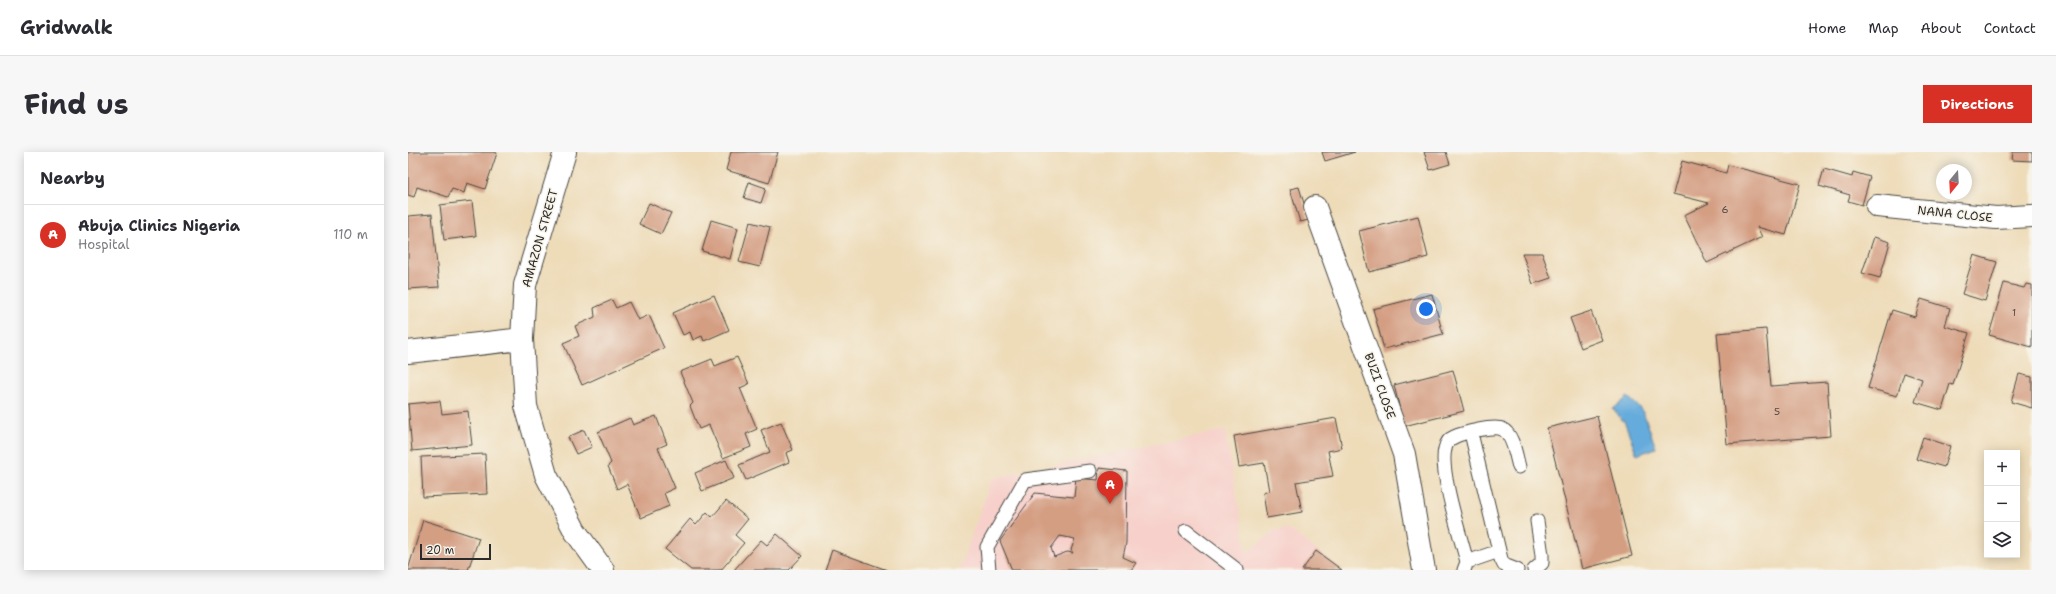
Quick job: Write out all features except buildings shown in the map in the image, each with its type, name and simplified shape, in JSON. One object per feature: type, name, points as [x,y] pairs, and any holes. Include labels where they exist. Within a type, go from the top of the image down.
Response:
[{"type":"street","name":"AMAZON STREET","points":[[565,152],[525,285],[522,339],[526,406],[546,475],[575,531],[603,570]]},
{"type":"street","name":"NANA CLOSE","points":[[1877,206],[1996,218],[2032,216]]},
{"type":"street","name":"BUZI CLOSE","points":[[1315,207],[1404,454],[1424,570]]},
{"type":"street","points":[[408,352],[522,339]]},
{"type":"lane","points":[[1499,551],[1466,566],[1450,496],[1444,463],[1444,450],[1447,442],[1454,437],[1471,432],[1501,428],[1509,434],[1519,467]]},
{"type":"lane","points":[[1471,432],[1499,551],[1504,565],[1517,570]]},
{"type":"lane","points":[[989,570],[987,548],[1026,480],[1090,471]]},
{"type":"lane","points":[[1534,570],[1542,563],[1537,521]]},
{"type":"lane","points":[[1186,531],[1237,570]]},
{"type":"shaded area","points":[[1225,430],[1247,553],[1275,530],[1289,529],[1343,570],[959,570],[992,478]]},
{"type":"water","points":[[1628,397],[1643,411],[1656,448],[1637,455],[1625,423],[1613,409]]},
{"type":"place","name":"Abuja Clinics Nigeria","points":[[1110,504]]}]
